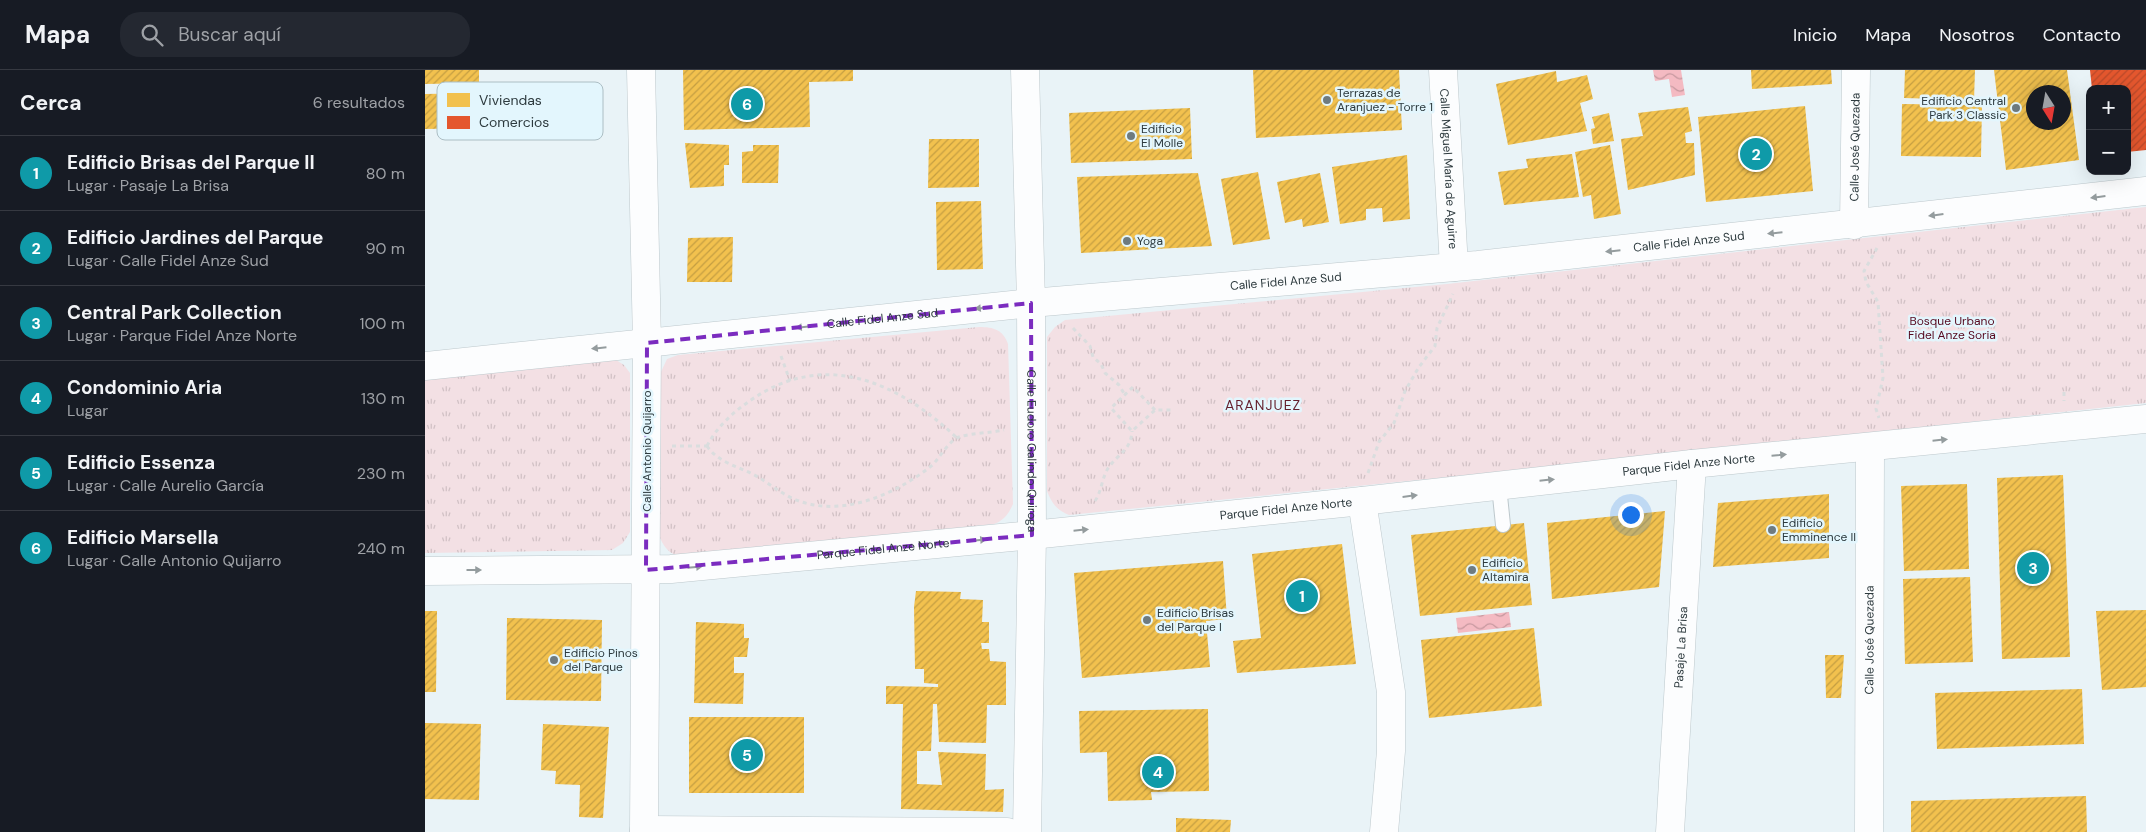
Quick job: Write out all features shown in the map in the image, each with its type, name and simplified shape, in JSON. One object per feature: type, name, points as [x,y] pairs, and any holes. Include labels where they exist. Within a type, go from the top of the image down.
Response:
[{"type":"street","name":"Calle Antonio Quijarro","points":[[641,70],[647,344],[644,831]]},
{"type":"street","name":"Calle Eudoro Galindo Quiroga","points":[[1025,70],[1031,303],[1032,535],[1027,832]]},
{"type":"street","name":"Calle Miguel María de Aguirre","points":[[1443,70],[1454,278]]},
{"type":"street","name":"Calle José Quezada","points":[[1854,225],[1857,70]]},
{"type":"street","name":"Calle Fidel Anze Sud","points":[[425,366],[1031,303],[1454,278],[1854,225],[2146,191]]},
{"type":"street","name":"Parque Fidel Anze Norte","points":[[425,571],[646,570],[1032,535],[1363,491],[1499,486],[1692,464],[1876,436],[2146,419]]},
{"type":"street","name":"Calle José Quezada","points":[[1869,832],[1876,436]]},
{"type":"street","name":"Pasaje La Brisa","points":[[1670,832],[1692,464]]},
{"type":"street","points":[[1363,491],[1391,692],[1391,751],[1384,832]]},
{"type":"street","points":[[644,831],[1007,832]]},
{"type":"lane","points":[[1499,486],[1503,525]]},
{"type":"path","points":[[1876,436],[1876,409],[1883,378],[1879,302],[1866,282],[1864,271],[1878,243]]},
{"type":"path","points":[[1363,491],[1379,442],[1394,424],[1405,391],[1419,367],[1435,346],[1437,328],[1454,278]]},
{"type":"path","points":[[1069,324],[1090,346],[1093,357],[1101,364],[1105,373],[1119,385],[1125,395]]},
{"type":"path","points":[[781,355],[791,381]]},
{"type":"path","points":[[707,446],[712,436],[740,407],[762,392],[791,381],[821,375],[845,376],[883,386],[910,399],[957,438]]},
{"type":"path","points":[[1090,508],[1099,496],[1108,468],[1125,452],[1132,441],[1132,431],[1111,408],[1133,387],[1155,410]]},
{"type":"path","points":[[1132,431],[1155,410],[1171,410]]},
{"type":"path","points":[[707,446],[712,455],[720,460],[755,475],[794,499],[811,504],[838,505],[889,493],[911,482],[934,464],[957,438],[1006,430]]},
{"type":"path","points":[[671,446],[707,446]]},
{"type":"highlighted area","points":[[1031,303],[1032,535],[646,570],[647,343]]},
{"type":"green space","name":"Bosque Urbano Fidel Anze Soria","points":[[2146,207],[2146,403],[1637,458],[1069,515],[1055,506],[1047,491],[1047,337],[1055,327],[1065,320],[1447,284]]},
{"type":"green space","points":[[979,327],[1001,332],[1008,344],[1013,504],[1003,519],[994,524],[684,558],[672,553],[664,546],[660,538],[660,374],[667,359],[678,355]]},
{"type":"green space","points":[[616,360],[624,365],[630,373],[630,532],[623,543],[612,550],[425,553],[425,380],[462,373]]},
{"type":"water","points":[[1653,70],[1681,70],[1685,95],[1672,97],[1669,79],[1655,81]]},
{"type":"water","points":[[1509,612],[1511,627],[1458,633],[1456,618]]},
{"type":"building: Viviendas","points":[[425,70],[479,70],[479,82],[437,82],[437,84],[425,84]]},
{"type":"building: Viviendas","points":[[683,70],[853,70],[853,81],[809,82],[810,127],[684,130]]},
{"type":"building: Viviendas","name":"Terrazas de Aranjuez - Torre 1","points":[[1253,70],[1399,70],[1402,130],[1256,138]]},
{"type":"building: Viviendas","points":[[1751,70],[1831,70],[1832,84],[1752,89]]},
{"type":"building: Viviendas","points":[[1905,70],[1975,70],[1974,100],[1904,98]]},
{"type":"building: Viviendas","name":"Edificio Central Park 3 Classic","points":[[1994,70],[2067,70],[2069,85],[2026,85],[2026,130],[2071,130],[2071,100],[2079,160],[2006,170]]},
{"type":"building: Viviendas","points":[[1556,71],[1557,82],[1587,75],[1593,99],[1580,103],[1587,131],[1508,145],[1496,84]]},
{"type":"building: Viviendas","points":[[425,94],[437,94],[437,129],[425,129]]},
{"type":"building: Viviendas","points":[[1902,104],[1982,105],[1981,157],[1901,156]]},
{"type":"building: Viviendas","points":[[1805,106],[1813,191],[1706,202],[1698,117]]},
{"type":"building: Viviendas","points":[[1688,107],[1692,131],[1685,133],[1686,143],[1694,143],[1695,175],[1628,190],[1621,139],[1643,136],[1638,113]]},
{"type":"building: Viviendas","name":"Edificio El Molle","points":[[1190,108],[1192,159],[1071,163],[1069,113]]},
{"type":"building: Viviendas","points":[[1609,113],[1614,141],[1593,144],[1591,129],[1595,128],[1592,117]]},
{"type":"building: Viviendas","points":[[929,139],[979,139],[979,187],[928,188]]},
{"type":"building: Viviendas","points":[[685,143],[729,145],[729,165],[724,165],[724,186],[690,188]]},
{"type":"building: Viviendas","points":[[753,145],[779,145],[778,183],[742,183],[742,152],[753,151]]},
{"type":"building: Viviendas","points":[[1610,145],[1621,214],[1594,219],[1591,195],[1583,197],[1575,152]]},
{"type":"building: Viviendas","points":[[1572,154],[1579,197],[1504,205],[1498,172],[1528,168],[1526,159]]},
{"type":"building: Viviendas","points":[[1407,155],[1410,219],[1383,222],[1382,208],[1366,209],[1366,220],[1340,224],[1332,167]]},
{"type":"building: Viviendas","points":[[1258,172],[1270,239],[1233,245],[1221,179]]},
{"type":"building: Viviendas","points":[[1198,173],[1212,246],[1081,253],[1077,177]]},
{"type":"building: Viviendas","points":[[1320,173],[1329,222],[1303,227],[1302,219],[1285,223],[1277,182]]},
{"type":"building: Viviendas","points":[[981,201],[983,269],[937,270],[936,202]]},
{"type":"building: Viviendas","points":[[733,237],[732,282],[687,282],[688,238]]},
{"type":"building: Viviendas","points":[[2063,475],[2070,657],[2002,659],[1997,478]]},
{"type":"building: Viviendas","points":[[1967,484],[1969,569],[1904,571],[1901,486]]},
{"type":"building: Viviendas","name":"Edificio Emminence II","points":[[1829,494],[1829,558],[1713,567],[1718,503]]},
{"type":"building: Viviendas","points":[[1665,511],[1659,587],[1552,599],[1547,523]]},
{"type":"building: Viviendas","name":"Edificio Altamira","points":[[1524,523],[1532,605],[1420,616],[1411,535]]},
{"type":"building: Viviendas","points":[[1342,544],[1356,664],[1237,673],[1233,641],[1261,638],[1252,554]]},
{"type":"building: Viviendas","name":"Edificio Brisas del Parque I","points":[[1223,561],[1227,619],[1206,621],[1210,667],[1082,678],[1074,573]]},
{"type":"building: Viviendas","points":[[1970,577],[1973,662],[1905,664],[1903,579]]},
{"type":"building: Viviendas","points":[[916,591],[961,592],[960,599],[983,600],[982,622],[989,622],[989,643],[981,643],[982,649],[989,649],[990,661],[1006,662],[1006,705],[987,705],[986,743],[939,742],[937,704],[933,704],[931,751],[917,751],[917,784],[942,785],[938,752],[986,754],[985,790],[1004,789],[1003,812],[901,809],[903,704],[886,704],[886,686],[938,687],[938,684],[924,683],[924,669],[915,669],[914,607]]},
{"type":"building: Viviendas","points":[[2146,610],[2146,687],[2102,690],[2096,611]]},
{"type":"building: Viviendas","points":[[425,611],[437,611],[436,692],[425,692]]},
{"type":"building: Viviendas","name":"Edificio Pinos del Parque","points":[[507,618],[602,620],[601,701],[506,700]]},
{"type":"building: Viviendas","points":[[696,622],[744,624],[744,638],[749,638],[747,657],[734,657],[734,673],[744,673],[743,704],[694,703]]},
{"type":"building: Viviendas","points":[[1534,628],[1542,706],[1429,718],[1421,640]]},
{"type":"building: Viviendas","points":[[1825,655],[1844,655],[1841,698],[1826,698]]},
{"type":"building: Viviendas","points":[[2082,689],[2084,744],[1937,749],[1935,693]]},
{"type":"building: Viviendas","points":[[1208,709],[1209,791],[1151,792],[1152,800],[1108,801],[1107,752],[1080,753],[1079,711]]},
{"type":"building: Viviendas","points":[[689,717],[804,717],[804,793],[689,793]]},
{"type":"building: Viviendas","points":[[425,723],[481,724],[479,800],[425,799]]},
{"type":"building: Viviendas","points":[[543,724],[609,727],[603,818],[579,817],[580,785],[555,784],[556,771],[541,770]]},
{"type":"building: Viviendas","points":[[2086,796],[2087,832],[1911,832],[1911,801]]},
{"type":"building: Viviendas","points":[[1176,818],[1231,820],[1230,832],[1176,832]]},
{"type":"building: Comercios","points":[[2090,70],[2146,70],[2146,150],[2131,152],[2131,85],[2092,85]]},
{"type":"place","name":"Terrazas de Aranjuez - Torre 1","points":[[1327,100]]},
{"type":"place","name":"Edificio Marsella","points":[[747,104]]},
{"type":"place","name":"Edificio Central Park 3 Classic","points":[[2016,108]]},
{"type":"place","name":"Edificio El Molle","points":[[1131,136]]},
{"type":"place","name":"Edificio Jardines del Parque","points":[[1756,154]]},
{"type":"place","name":"Yoga","points":[[1127,241]]},
{"type":"place","name":"Edificio Emminence II","points":[[1772,530]]},
{"type":"place","name":"Central Park Collection","points":[[2033,568]]},
{"type":"place","name":"Edificio Altamira","points":[[1472,570]]},
{"type":"place","name":"Edificio Brisas del Parque II","points":[[1302,596]]},
{"type":"place","name":"Edificio Brisas del Parque I","points":[[1147,620]]},
{"type":"place","name":"Edificio Pinos del Parque","points":[[554,660]]},
{"type":"place","name":"Edificio Essenza","points":[[747,755]]},
{"type":"place","name":"Condominio Aria","points":[[1158,772]]},
{"type":"district","name":"ARANJUEZ","points":[[1263,405]]}]
